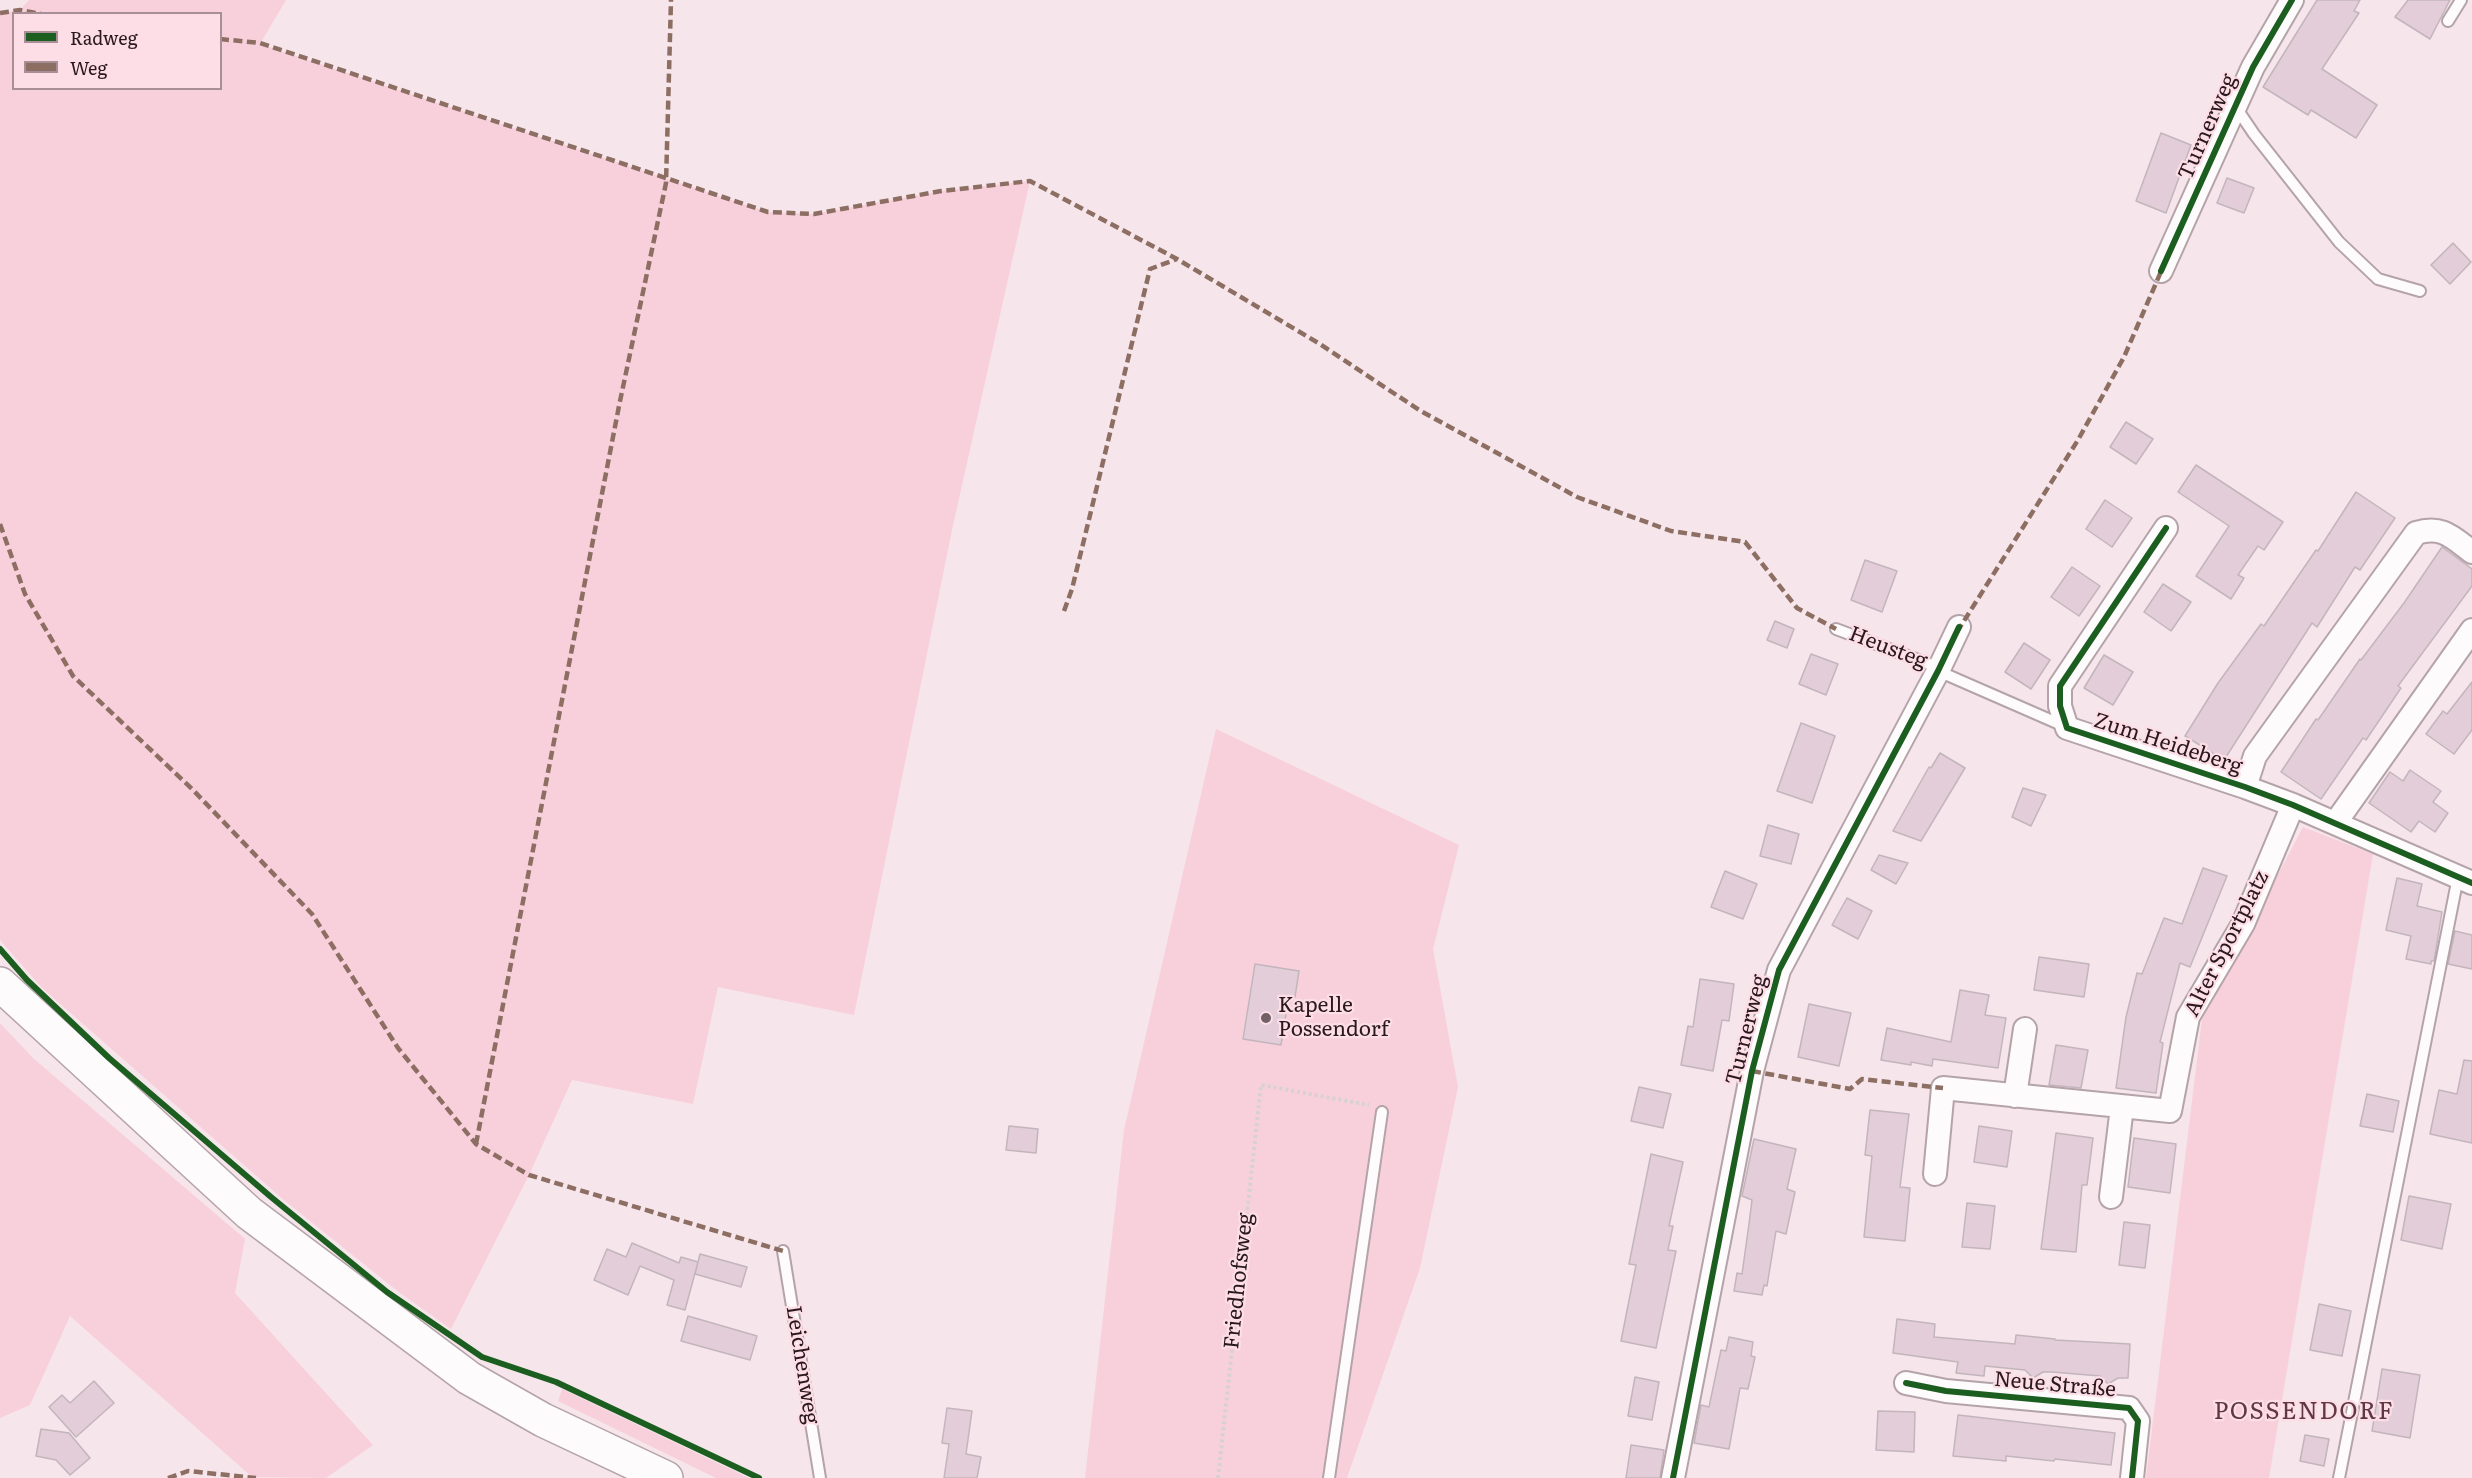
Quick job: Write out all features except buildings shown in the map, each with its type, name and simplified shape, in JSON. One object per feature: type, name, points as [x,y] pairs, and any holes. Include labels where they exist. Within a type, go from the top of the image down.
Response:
[{"type":"main road","points":[[0,984],[249,1213],[470,1378],[543,1420],[666,1478]]},
{"type":"street","name":"Turnerweg","points":[[2161,271],[2253,67],[2292,0]]},
{"type":"street","name":"Zum Heideberg","points":[[2166,528],[2060,686],[2060,706],[2067,728],[2293,805],[2465,880]]},
{"type":"street","name":"Zum Heideberg","points":[[2245,787],[2255,756],[2416,533],[2430,529],[2445,532],[2472,552]]},
{"type":"street","name":"Turnerweg","points":[[1673,1478],[1752,1071],[1779,970],[1939,670],[1959,627]]},
{"type":"street","points":[[2336,822],[2472,630]]},
{"type":"street","name":"Alter Sportplatz","points":[[1935,1174],[1943,1088],[2170,1111],[2188,1017],[2243,924],[2293,805]]},
{"type":"street","points":[[2014,1096],[2025,1029]]},
{"type":"street","points":[[2111,1197],[2122,1107]]},
{"type":"street","name":"Neue Straße","points":[[1905,1383],[1946,1391],[2129,1408],[2138,1421],[2132,1478]]},
{"type":"lane","points":[[2448,21],[2461,0]]},
{"type":"lane","points":[[2235,105],[2254,134],[2339,242],[2378,279],[2420,291]]},
{"type":"lane","name":"Heusteg","points":[[1836,629],[1939,670],[2067,728]]},
{"type":"lane","points":[[2339,1478],[2465,880]]},
{"type":"lane","points":[[1329,1478],[1380,1110]]},
{"type":"lane","name":"Leichenweg","points":[[783,1251],[820,1478]]},
{"type":"shaded area","points":[[29,0],[286,0],[260,44],[768,212],[814,214],[941,191],[1030,181],[952,530],[854,1015],[718,987],[693,1104],[572,1080],[529,1175],[451,1329],[400,1293],[285,1201],[42,988],[0,940],[0,13],[20,10]]},
{"type":"shaded area","points":[[1216,729],[1459,845],[1433,949],[1458,1087],[1420,1268],[1347,1478],[1085,1478],[1124,1130]]},
{"type":"shaded area","points":[[2303,827],[2373,854],[2269,1478],[2146,1478],[2202,1019]]},
{"type":"shaded area","points":[[0,1023],[33,1058],[245,1239],[235,1293],[373,1445],[326,1478],[252,1477],[70,1316],[30,1405],[0,1418]]},
{"type":"shaded area","points":[[562,1389],[749,1478],[716,1478],[558,1401]]},
{"type":"marked path","points":[[476,1144],[619,406],[666,183],[671,0]]},
{"type":"marked path","points":[[0,13],[20,10],[30,12]]},
{"type":"marked path","points":[[222,39],[260,43],[768,212],[814,214],[941,191],[1030,181],[1177,259],[1320,344],[1419,410],[1577,497],[1671,531],[1745,542],[1797,608],[1836,629]]},
{"type":"marked path","points":[[1064,611],[1072,589],[1150,269],[1177,259]]},
{"type":"marked path","points":[[1957,632],[2078,440],[2124,357],[2163,267]]},
{"type":"marked path","points":[[0,524],[25,594],[73,676],[192,789],[312,914],[398,1048],[476,1144],[529,1175],[783,1251]]},
{"type":"marked path","points":[[1752,1071],[1850,1089],[1862,1079],[1943,1088]]},
{"type":"marked path","points":[[168,1478],[188,1471],[256,1478]]},
{"type":"cycle path","points":[[2161,271],[2253,67],[2292,0]]},
{"type":"cycle path","points":[[2166,528],[2060,686],[2060,706],[2067,728],[2293,805],[2472,883]]},
{"type":"cycle path","points":[[1673,1478],[1752,1071],[1779,970],[1938,671],[1959,627]]},
{"type":"cycle path","points":[[0,949],[27,980],[109,1058],[271,1197],[387,1292],[482,1357],[556,1382],[759,1478]]},
{"type":"cycle path","points":[[1906,1383],[1946,1391],[2129,1408],[2138,1421],[2132,1478]]},
{"type":"place","name":"Kapelle Possendorf","points":[[1266,1018]]},
{"type":"district","name":"POSSENDORF","points":[[2304,1412]]}]
